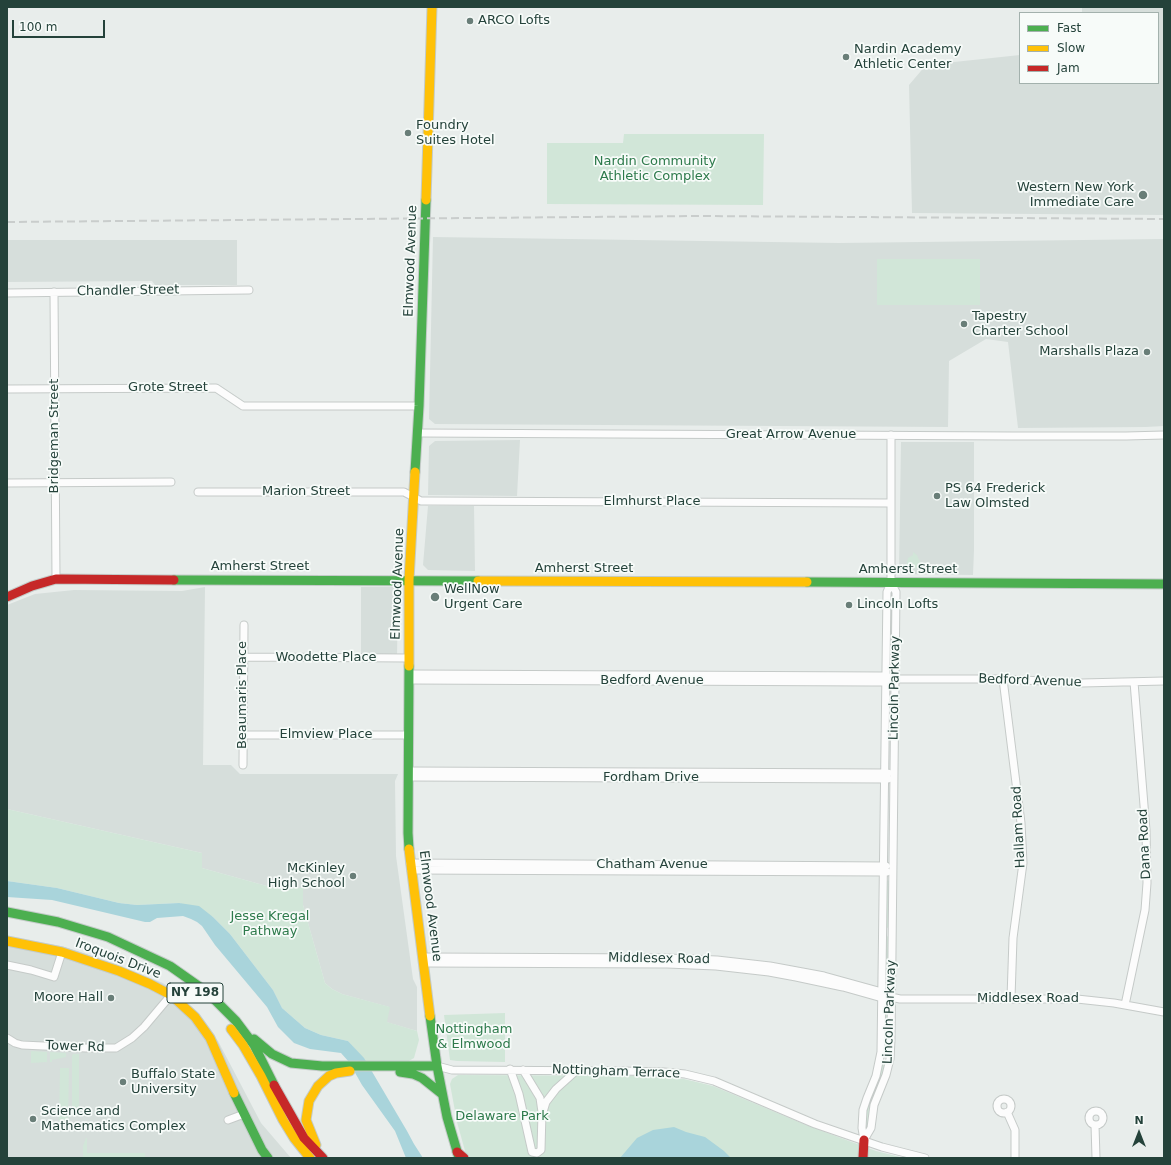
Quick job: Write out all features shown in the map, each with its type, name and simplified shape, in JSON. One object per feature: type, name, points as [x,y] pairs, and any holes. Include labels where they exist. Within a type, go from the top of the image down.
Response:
[{"type":"main road","name":"Elmwood Avenue","points":[[432,7],[418,433],[409,580],[408,833],[437,1066],[448,1123],[460,1156]]},
{"type":"main road","name":"Amherst Street","points":[[7,597],[32,586],[56,579],[1164,584]]},
{"type":"main road","name":"NY 198","points":[[7,912],[58,922],[108,937],[170,966],[207,992],[236,1021],[254,1045],[280,1098],[304,1138],[323,1158]]},
{"type":"main road","name":"NY 198","points":[[7,921],[58,930],[102,943],[159,969],[200,996],[218,1012],[243,1045],[261,1076],[283,1120],[294,1138],[310,1158]]},
{"type":"main road","name":"Iroquois Drive","points":[[7,941],[62,952],[119,971],[171,995],[195,1017],[210,1038],[244,1114],[262,1150],[268,1158]]},
{"type":"main road","points":[[236,1021],[265,1049],[280,1059],[300,1064],[342,1069],[382,1069],[437,1066]]},
{"type":"main road","points":[[323,1158],[309,1130],[306,1120],[307,1109],[313,1094],[323,1081],[342,1069]]},
{"type":"main road","points":[[382,1069],[413,1074],[422,1078],[442,1094]]},
{"type":"main road","points":[[863,1158],[864,1140]]},
{"type":"street","name":"Chandler Street","points":[[7,293],[249,290]]},
{"type":"street","name":"Bridgeman Street","points":[[54,292],[56,579]]},
{"type":"street","name":"Grote Street","points":[[7,389],[216,388],[243,406],[419,406]]},
{"type":"street","name":"Great Arrow Avenue","points":[[418,433],[891,436],[1126,436],[1164,434]]},
{"type":"street","name":"Lincoln Parkway","points":[[864,1140],[862,1128],[864,1110],[876,1076],[880,1057],[886,630],[887,592],[891,583],[891,436]]},
{"type":"street","points":[[7,483],[171,482]]},
{"type":"street","name":"Marion Street","points":[[198,492],[404,492],[414,497]]},
{"type":"street","name":"Elmhurst Place","points":[[414,497],[424,501],[891,503]]},
{"type":"street","name":"Lincoln Parkway","points":[[864,1140],[872,1128],[874,1105],[886,1076],[890,1059],[896,630],[896,592],[891,583]]},
{"type":"street","name":"Beaumaris Place","points":[[243,765],[244,625]]},
{"type":"street","points":[[886,630],[896,630]]},
{"type":"street","name":"Woodette Place","points":[[244,657],[409,658]]},
{"type":"street","name":"Bedford Avenue","points":[[409,677],[1003,679],[1082,683],[1164,681]]},
{"type":"street","name":"Hallam Road","points":[[1003,679],[1021,823],[1022,855],[1021,876],[1013,938],[1011,998]]},
{"type":"street","name":"Dana Road","points":[[1125,1005],[1145,910],[1148,883],[1146,830],[1134,682]]},
{"type":"street","points":[[885,728],[895,728]]},
{"type":"street","name":"Elmview Place","points":[[243,734],[408,735]]},
{"type":"street","name":"Fordham Drive","points":[[408,774],[894,776]]},
{"type":"street","points":[[884,822],[893,823]]},
{"type":"street","name":"Chatham Avenue","points":[[411,866],[893,869]]},
{"type":"street","points":[[882,932],[892,932]]},
{"type":"street","points":[[7,965],[54,977],[62,952]]},
{"type":"street","name":"Middlesex Road","points":[[423,960],[717,960],[769,969],[824,976],[882,995],[902,999],[1077,999],[1164,1012]]},
{"type":"street","name":"Tower Rd","points":[[7,1038],[22,1045],[116,1048],[127,1042],[136,1034],[171,995]]},
{"type":"street","points":[[880,1057],[890,1059]]},
{"type":"street","name":"Nottingham Terrace","points":[[437,1066],[452,1070],[510,1069],[652,1072],[675,1073],[698,1077],[733,1088],[815,1124],[882,1147],[925,1158]]},
{"type":"street","points":[[510,1069],[519,1094],[532,1152],[537,1153],[542,1150],[542,1114],[540,1098],[523,1070]]},
{"type":"street","points":[[542,1114],[546,1102],[556,1089],[576,1071]]},
{"type":"street","points":[[1008,1112],[1015,1130],[1015,1158]]},
{"type":"street","points":[[228,1120],[244,1114]]},
{"type":"street","points":[[1095,1125],[1096,1158]]},
{"type":"shaded area","points":[[1082,7],[1164,7],[1164,215],[912,213],[909,85],[926,65],[1019,55],[1019,84],[1159,84],[1159,12],[1082,12]]},
{"type":"shaded area","points":[[433,237],[839,243],[1164,239],[1164,426],[1018,428],[1008,342],[986,339],[949,361],[948,427],[435,424],[429,419]]},
{"type":"shaded area","points":[[7,240],[237,240],[237,285],[155,285],[152,281],[7,282]]},
{"type":"shaded area","points":[[520,440],[517,496],[428,495],[429,446],[435,441]]},
{"type":"shaded area","name":"PS 64 Frederick Law Olmsted","points":[[901,442],[974,442],[973,575],[899,574]]},
{"type":"shaded area","points":[[428,506],[474,506],[475,571],[428,570],[423,565]]},
{"type":"shaded area","points":[[205,587],[203,765],[231,765],[240,774],[398,774],[395,781],[396,856],[413,979],[417,987],[417,1031],[386,1022],[389,1007],[342,994],[332,989],[325,983],[303,905],[303,888],[274,888],[202,868],[202,853],[7,809],[7,605],[35,594],[74,590],[182,591]]},
{"type":"shaded area","points":[[361,587],[393,587],[398,591],[397,658],[361,658]]},
{"type":"shaded area","name":"Buffalo State University","points":[[7,936],[65,947],[87,954],[163,983],[181,996],[218,1041],[261,1123],[291,1158],[7,1158]]},
{"type":"green space","name":"Nardin Community Athletic Complex","points":[[624,134],[764,134],[763,205],[547,204],[547,143],[623,143]]},
{"type":"green space","points":[[877,259],[980,259],[980,305],[877,305]]},
{"type":"green space","points":[[913,552],[917,555],[921,562],[918,568],[912,569],[907,566],[907,562],[908,558],[913,555]]},
{"type":"green space","name":"Jesse Kregal Pathway","points":[[7,809],[202,853],[202,868],[274,888],[303,888],[303,905],[325,983],[332,989],[342,994],[390,1007],[387,1022],[417,1031],[419,1040],[414,1058],[407,1062],[366,1062],[348,1041],[321,1035],[305,1028],[282,1008],[273,990],[230,934],[213,917],[179,903],[137,905],[119,903],[57,888],[7,881]]},
{"type":"green space","points":[[886,880],[890,881],[889,927],[887,928],[886,928]]},
{"type":"green space","points":[[887,936],[890,938],[889,985],[885,986],[885,937]]},
{"type":"green space","points":[[884,1009],[888,1010],[888,1053],[885,1054],[884,1054]]},
{"type":"green space","name":"Nottingham & Elmwood","points":[[505,1013],[505,1062],[450,1060],[444,1015]]},
{"type":"green space","points":[[31,1051],[47,1052],[47,1062],[31,1063]]},
{"type":"green space","points":[[50,1052],[66,1053],[66,1057],[52,1060],[52,1062],[50,1062]]},
{"type":"green space","points":[[73,1054],[79,1054],[79,1116],[72,1116]]},
{"type":"green space","points":[[884,1062],[886,1064],[867,1130],[864,1117],[881,1064]]},
{"type":"green space","points":[[60,1068],[69,1068],[68,1123],[59,1123]]},
{"type":"green space","name":"Delaware Park","points":[[458,1075],[640,1076],[684,1079],[713,1086],[806,1125],[876,1151],[904,1158],[467,1158],[457,1122],[450,1084],[452,1079]]},
{"type":"green space","points":[[86,1138],[87,1153],[145,1153],[145,1158],[83,1158],[83,1146]]},
{"type":"water","points":[[7,881],[57,888],[119,903],[137,905],[179,903],[199,906],[213,917],[230,934],[273,990],[282,1008],[305,1028],[321,1035],[348,1041],[364,1058],[423,1158],[406,1158],[395,1131],[362,1085],[349,1062],[341,1053],[310,1049],[294,1043],[278,1027],[267,1007],[215,945],[202,926],[197,922],[183,916],[157,918],[150,922],[145,922],[52,900],[7,897]]},
{"type":"water","points":[[674,1127],[705,1137],[731,1158],[620,1158],[637,1138],[653,1130]]},
{"type":"railway","points":[[7,222],[701,216],[1164,219]]},
{"type":"traffic: fast","points":[[415,472],[419,406],[426,200]]},
{"type":"traffic: fast","points":[[174,580],[478,581]]},
{"type":"traffic: fast","points":[[807,582],[1164,584]]},
{"type":"traffic: fast","points":[[409,666],[409,849]]},
{"type":"traffic: fast","points":[[7,912],[58,922],[108,937],[170,966],[207,992],[236,1021],[254,1045],[274,1085]]},
{"type":"traffic: fast","points":[[430,1016],[437,1066],[447,1117],[459,1158]]},
{"type":"traffic: fast","points":[[254,1039],[272,1054],[291,1063],[322,1066],[437,1066]]},
{"type":"traffic: fast","points":[[400,1072],[413,1074],[422,1078],[442,1094]]},
{"type":"traffic: fast","points":[[234,1093],[262,1150],[268,1158]]},
{"type":"traffic: slow","points":[[426,200],[432,7]]},
{"type":"traffic: slow","points":[[409,666],[409,580],[415,472]]},
{"type":"traffic: slow","points":[[478,581],[807,582]]},
{"type":"traffic: slow","points":[[409,849],[430,1016]]},
{"type":"traffic: slow","points":[[7,941],[62,952],[119,971],[171,995],[195,1017],[210,1038],[234,1093]]},
{"type":"traffic: slow","points":[[231,1029],[243,1045],[261,1076],[283,1120],[294,1138],[310,1158]]},
{"type":"traffic: slow","points":[[316,1145],[306,1120],[309,1101],[318,1086],[329,1076],[336,1073],[350,1071]]},
{"type":"traffic: jam","points":[[7,597],[32,586],[56,579],[174,580]]},
{"type":"traffic: jam","points":[[274,1085],[304,1138],[323,1158]]},
{"type":"traffic: jam","points":[[863,1158],[864,1140]]},
{"type":"traffic: jam","points":[[457,1152],[464,1158]]},
{"type":"place","name":"ARCO Lofts","points":[[470,21]]},
{"type":"place","name":"Nardin Academy Athletic Center","points":[[846,57]]},
{"type":"place","name":"Foundry Suites Hotel","points":[[408,133]]},
{"type":"place","name":"Western New York Immediate Care","points":[[1143,195]]},
{"type":"place","name":"Tapestry Charter School","points":[[964,324]]},
{"type":"place","name":"Marshalls Plaza","points":[[1147,352]]},
{"type":"place","name":"PS 64 Frederick Law Olmsted","points":[[937,496]]},
{"type":"place","name":"WellNow Urgent Care","points":[[435,597]]},
{"type":"place","name":"Lincoln Lofts","points":[[849,605]]},
{"type":"place","name":"McKinley High School","points":[[353,876]]},
{"type":"place","name":"Moore Hall","points":[[111,998]]},
{"type":"place","name":"Buffalo State University","points":[[123,1082]]},
{"type":"place","name":"Science and Mathematics Complex","points":[[33,1119]]}]
